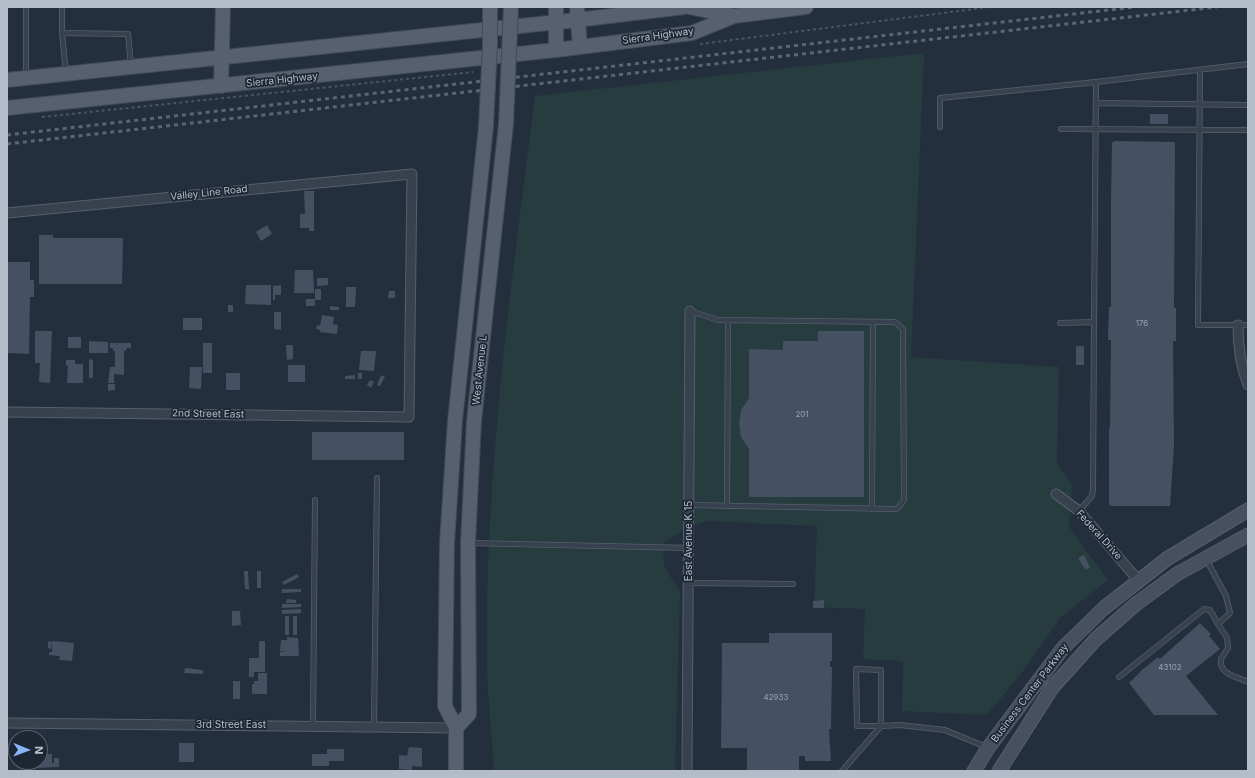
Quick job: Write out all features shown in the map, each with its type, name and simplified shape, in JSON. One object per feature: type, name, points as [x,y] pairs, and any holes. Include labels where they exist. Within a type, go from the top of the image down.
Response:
[{"type":"main road","points":[[221,86],[223,7]]},
{"type":"main road","name":"West Avenue L","points":[[456,771],[456,728],[445,706],[447,543],[454,421],[486,126],[490,45],[490,7]]},
{"type":"main road","name":"West Avenue L","points":[[456,728],[469,714],[468,543],[474,422],[506,124],[511,7]]},
{"type":"main road","name":"Sierra Highway","points":[[556,14],[681,7],[743,13],[806,7]]},
{"type":"main road","name":"Sierra Highway","points":[[7,108],[556,50],[692,33],[743,13]]},
{"type":"main road","points":[[7,80],[222,57],[556,14],[556,50]]},
{"type":"main road","points":[[577,14],[580,47]]},
{"type":"main road","name":"Business Center Parkway","points":[[974,771],[988,748],[1063,648],[1104,608],[1168,558],[1248,510]]},
{"type":"main road","name":"Business Center Parkway","points":[[999,771],[1052,688],[1096,639],[1136,604],[1177,574],[1248,534]]},
{"type":"street","name":"Valley Line Road","points":[[7,213],[412,174],[409,417]]},
{"type":"street","name":"East Avenue K 15","points":[[687,771],[690,311]]},
{"type":"street","points":[[1238,325],[1238,348],[1242,370],[1248,385]]},
{"type":"street","name":"2nd Street East","points":[[7,412],[409,417]]},
{"type":"street","name":"Federal Drive","points":[[1056,494],[1079,511],[1138,580]]},
{"type":"street","name":"3rd Street East","points":[[7,723],[313,725],[456,728]]},
{"type":"lane","points":[[62,7],[62,33],[66,73]]},
{"type":"lane","points":[[26,10],[26,78]]},
{"type":"lane","points":[[62,33],[128,34],[131,67]]},
{"type":"lane","points":[[940,127],[940,98],[1096,82],[1248,64]]},
{"type":"lane","points":[[1200,70],[1198,325],[1248,325]]},
{"type":"lane","points":[[1079,511],[1092,496],[1093,488],[1096,82]]},
{"type":"lane","points":[[1096,103],[1248,105]]},
{"type":"lane","points":[[1061,129],[1248,130]]},
{"type":"lane","points":[[689,505],[897,509],[904,500],[903,329],[896,322],[718,320],[690,311]]},
{"type":"lane","points":[[727,506],[728,320]]},
{"type":"lane","points":[[872,509],[873,322]]},
{"type":"lane","points":[[1060,323],[1094,322]]},
{"type":"lane","points":[[374,727],[377,478]]},
{"type":"lane","points":[[313,725],[315,500]]},
{"type":"lane","points":[[468,543],[689,548]]},
{"type":"lane","points":[[1206,558],[1226,596],[1230,612],[1218,624]]},
{"type":"lane","points":[[689,583],[793,584]]},
{"type":"lane","points":[[1119,677],[1204,609],[1210,610],[1227,638],[1228,648],[1221,659],[1222,669],[1226,673],[1248,682]]},
{"type":"lane","points":[[842,771],[881,726],[881,670],[856,669],[857,726],[881,726],[900,725],[945,730],[988,748]]},
{"type":"green space","points":[[924,53],[911,357],[1059,367],[1057,463],[1072,485],[1069,527],[1108,580],[1061,617],[1020,675],[987,715],[902,711],[903,661],[863,659],[865,609],[814,607],[817,526],[706,521],[685,529],[663,544],[664,566],[680,592],[675,771],[494,771],[487,669],[487,597],[490,525],[508,310],[535,96]]},
{"type":"building","points":[[1150,114],[1168,114],[1168,124],[1150,124]]},
{"type":"building","points":[[1114,141],[1175,143],[1174,308],[1176,308],[1176,341],[1173,341],[1174,445],[1170,506],[1111,506],[1109,504],[1111,340],[1108,340],[1109,307],[1111,307],[1112,143]]},
{"type":"building","points":[[304,191],[314,191],[314,231],[309,231],[309,228],[300,228],[300,214],[305,214]]},
{"type":"building","points":[[267,225],[272,234],[261,241],[256,232]]},
{"type":"building","points":[[39,235],[53,235],[53,238],[123,238],[122,284],[39,284]]},
{"type":"building","points":[[7,262],[30,262],[30,280],[34,280],[34,297],[30,297],[29,354],[7,353]]},
{"type":"building","points":[[295,270],[313,270],[314,293],[294,293]]},
{"type":"building","points":[[317,278],[328,278],[328,285],[317,286]]},
{"type":"building","points":[[246,285],[271,285],[271,305],[245,304]]},
{"type":"building","points":[[281,285],[281,295],[275,295],[275,300],[273,300],[273,286]]},
{"type":"building","points":[[346,287],[356,287],[355,307],[346,307]]},
{"type":"building","points":[[315,289],[321,289],[321,300],[315,300]]},
{"type":"building","points":[[389,291],[395,291],[395,298],[388,298]]},
{"type":"building","points":[[306,299],[315,299],[315,306],[306,306]]},
{"type":"building","points":[[228,305],[233,305],[233,312],[228,312]]},
{"type":"building","points":[[330,306],[339,307],[339,310],[330,310]]},
{"type":"building","points":[[274,312],[281,312],[281,330],[274,329]]},
{"type":"building","points":[[322,315],[334,317],[333,324],[338,325],[337,334],[320,332],[320,330],[316,329],[317,325],[320,326]]},
{"type":"building","points":[[183,318],[202,318],[202,330],[183,330]]},
{"type":"building","points":[[35,331],[52,331],[50,383],[39,382],[40,363],[35,363]]},
{"type":"building","points":[[818,331],[864,331],[864,497],[749,497],[749,449],[741,437],[739,424],[741,410],[749,398],[749,349],[783,350],[783,341],[818,341]]},
{"type":"building","points":[[68,337],[81,337],[81,348],[68,348]]},
{"type":"building","points":[[89,341],[108,342],[108,353],[89,353]]},
{"type":"building","points":[[110,343],[131,343],[131,348],[127,348],[126,351],[124,351],[124,375],[114,374],[114,383],[108,383],[110,367],[115,367],[115,351],[113,351],[113,348],[110,348]]},
{"type":"building","points":[[203,343],[212,343],[212,373],[203,373]]},
{"type":"building","points":[[286,345],[293,345],[293,359],[287,360]]},
{"type":"building","points":[[1076,346],[1084,346],[1084,365],[1076,365]]},
{"type":"building","points":[[361,351],[376,351],[374,371],[359,370]]},
{"type":"building","points":[[89,359],[93,360],[93,378],[89,378]]},
{"type":"building","points":[[66,360],[75,360],[75,364],[83,364],[83,383],[67,383],[68,365],[66,366]]},
{"type":"building","points":[[288,365],[305,365],[305,382],[288,382]]},
{"type":"building","points":[[190,367],[202,367],[201,389],[189,388]]},
{"type":"building","points":[[226,373],[240,373],[240,390],[226,390]]},
{"type":"building","points":[[358,373],[362,373],[362,379],[358,379]]},
{"type":"building","points":[[355,375],[355,379],[345,379],[345,376]]},
{"type":"building","points":[[381,375],[385,377],[380,386],[377,385]]},
{"type":"building","points":[[370,380],[374,382],[371,388],[367,385]]},
{"type":"building","points":[[108,384],[115,384],[115,390],[108,391]]},
{"type":"building","points":[[312,432],[404,432],[404,460],[312,460]]},
{"type":"building","points":[[1084,555],[1090,567],[1086,570],[1078,558]]},
{"type":"building","points":[[244,571],[248,571],[249,589],[245,589]]},
{"type":"building","points":[[257,571],[261,571],[261,588],[257,588]]},
{"type":"building","points":[[297,574],[299,577],[284,585],[282,582]]},
{"type":"building","points":[[282,589],[301,589],[301,592],[282,593]]},
{"type":"building","points":[[287,599],[296,600],[296,603],[286,603]]},
{"type":"building","points":[[824,600],[824,608],[813,608],[813,601]]},
{"type":"building","points":[[282,604],[301,604],[301,607],[282,608]]},
{"type":"building","points":[[301,609],[301,613],[282,614],[282,610]]},
{"type":"building","points":[[232,611],[240,611],[241,625],[232,626]]},
{"type":"building","points":[[285,616],[289,616],[289,635],[285,635]]},
{"type":"building","points":[[293,616],[297,616],[297,635],[293,635]]},
{"type":"building","points":[[1200,623],[1211,634],[1209,636],[1220,649],[1186,676],[1218,715],[1154,715],[1129,683],[1158,657],[1160,659]]},
{"type":"building","points":[[769,633],[832,633],[832,661],[830,661],[830,667],[832,667],[831,729],[829,729],[831,761],[805,761],[805,756],[799,756],[799,771],[747,771],[747,748],[721,748],[722,643],[769,643]]},
{"type":"building","points":[[287,637],[298,638],[299,656],[280,656],[280,652],[287,652],[280,651],[281,640],[287,640]]},
{"type":"building","points":[[48,641],[52,642],[51,649],[48,648]]},
{"type":"building","points":[[52,641],[74,643],[72,661],[59,660],[60,656],[49,655],[49,652],[52,652]]},
{"type":"building","points":[[259,641],[265,641],[265,672],[254,672],[254,677],[249,677],[249,658],[259,658]]},
{"type":"building","points":[[185,668],[203,670],[203,674],[184,673]]},
{"type":"building","points":[[258,673],[267,673],[267,694],[252,694],[252,684],[254,684],[254,681],[258,681]]},
{"type":"building","points":[[233,681],[240,681],[240,699],[233,699]]},
{"type":"building","points":[[179,743],[194,743],[194,762],[179,762]]},
{"type":"building","points":[[409,747],[422,748],[422,767],[412,766],[412,770],[399,769],[399,755],[407,756]]},
{"type":"building","points":[[327,749],[344,749],[344,761],[329,761],[329,766],[312,766],[312,754],[327,754]]},
{"type":"building","points":[[48,754],[52,754],[52,763],[54,763],[54,758],[59,758],[59,767],[48,767]]},
{"type":"railway","points":[[7,135],[1135,7]]},
{"type":"railway","points":[[7,144],[1217,7]]}]
